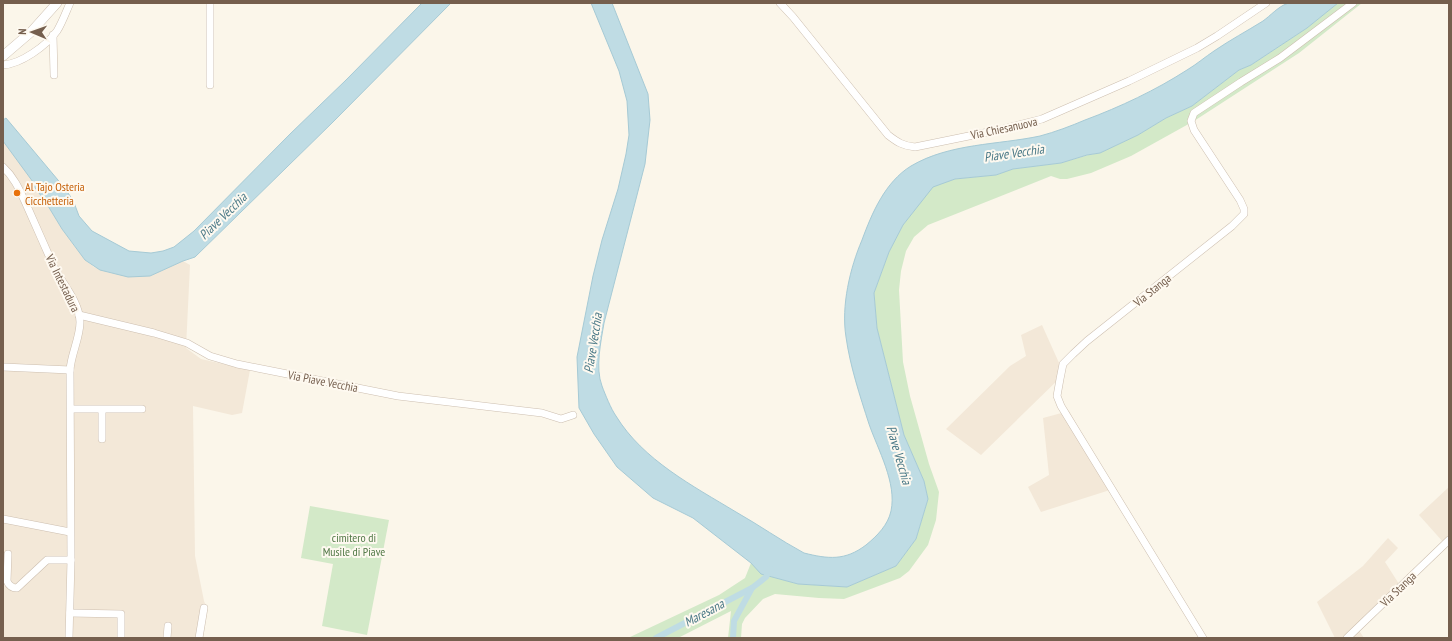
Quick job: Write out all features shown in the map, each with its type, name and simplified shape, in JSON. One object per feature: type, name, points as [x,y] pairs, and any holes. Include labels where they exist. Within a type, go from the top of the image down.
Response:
[{"type":"street","points":[[3,56],[31,32],[57,3]]},
{"type":"street","points":[[3,65],[8,65],[32,55],[57,31],[70,3]]},
{"type":"street","points":[[210,3],[210,84]]},
{"type":"street","name":"Via Chiesanuova","points":[[780,3],[798,23],[888,135],[898,143],[914,147],[1003,129],[1042,119],[1129,81],[1197,48],[1266,3]]},
{"type":"street","name":"Via Stanga","points":[[1203,638],[1061,406],[1057,396],[1060,379],[1064,364],[1087,341],[1232,226],[1244,214],[1244,209],[1240,200],[1194,130],[1191,121],[1194,113],[1280,58],[1353,3]]},
{"type":"street","points":[[53,35],[54,74]]},
{"type":"street","name":"Via Intestadura","points":[[3,167],[15,181],[55,269],[71,295],[79,315],[80,323],[70,370],[71,560],[69,638]]},
{"type":"street","name":"Via Piave Vecchia","points":[[79,315],[161,335],[187,343],[210,356],[237,364],[398,396],[542,413],[561,419],[573,415]]},
{"type":"street","points":[[3,367],[70,370]]},
{"type":"street","points":[[71,409],[142,409]]},
{"type":"street","points":[[102,410],[102,439]]},
{"type":"street","points":[[3,519],[70,532]]},
{"type":"street","name":"Via Stanga","points":[[1347,638],[1449,540]]},
{"type":"street","points":[[8,554],[7,581],[8,585],[13,588],[17,588],[47,560],[71,560]]},
{"type":"street","points":[[199,638],[204,608]]},
{"type":"street","points":[[70,613],[121,614],[121,638]]},
{"type":"street","points":[[167,638],[168,626]]},
{"type":"shaded area","points":[[3,141],[34,182],[33,185],[45,201],[62,229],[85,260],[94,267],[110,273],[150,276],[183,261],[190,265],[186,348],[201,359],[250,370],[242,413],[232,415],[193,406],[195,556],[204,601],[207,608],[203,638],[3,638]]},
{"type":"shaded area","points":[[1042,325],[1064,374],[981,455],[946,429],[1010,366],[1026,356],[1021,335]]},
{"type":"shaded area","points":[[1069,411],[1113,489],[1041,512],[1028,487],[1049,475],[1043,418]]},
{"type":"shaded area","points":[[1449,487],[1449,537],[1444,543],[1419,515]]},
{"type":"shaded area","points":[[1388,538],[1398,548],[1385,562],[1399,584],[1356,626],[1364,638],[1335,638],[1317,602],[1363,566]]},
{"type":"green space","points":[[1338,3],[1362,3],[1299,53],[1194,121],[1131,156],[1091,173],[1067,179],[1060,179],[1051,176],[928,225],[914,237],[906,251],[901,271],[899,290],[903,362],[910,396],[929,464],[939,492],[936,520],[928,545],[909,571],[900,578],[844,599],[775,594],[763,599],[745,618],[742,624],[741,638],[728,638],[731,611],[678,638],[628,638],[719,595],[745,578],[751,563],[762,574],[798,584],[847,587],[896,566],[916,539],[928,499],[924,481],[904,435],[877,328],[874,293],[889,252],[903,225],[933,186],[955,179],[996,175],[1013,169],[1061,163],[1100,153],[1138,135],[1166,118],[1192,106],[1239,70],[1251,65],[1307,28]]},
{"type":"green space","name":"cimitero di Musile di Piave","points":[[310,506],[389,520],[367,635],[322,626],[333,564],[301,558]]},
{"type":"water","name":"Piave Vecchia","points":[[1303,2],[1338,3],[1307,28],[1251,65],[1239,70],[1192,106],[1166,118],[1138,135],[1100,153],[1087,155],[1061,163],[1013,169],[996,175],[955,179],[933,187],[903,225],[889,252],[874,293],[877,328],[904,435],[924,481],[928,499],[916,539],[896,566],[847,587],[798,584],[761,574],[751,563],[693,518],[653,498],[617,467],[594,434],[579,408],[577,357],[593,276],[602,240],[618,189],[629,135],[627,101],[619,71],[591,3],[612,3],[648,94],[650,120],[645,164],[601,338],[599,371],[606,397],[614,413],[627,432],[654,459],[670,471],[804,553],[821,557],[836,557],[851,554],[866,545],[882,530],[890,516],[891,511],[892,500],[889,478],[869,424],[853,370],[846,337],[845,313],[850,275],[858,251],[870,219],[880,199],[894,181],[911,166],[926,158],[958,149],[1024,139],[1051,133],[1124,104],[1175,77],[1263,21],[1283,5]]},
{"type":"water","name":"Piave Vecchia","points":[[422,3],[451,3],[333,122],[195,257],[150,276],[128,277],[100,270],[85,260],[62,229],[45,201],[33,185],[33,182],[3,141],[3,120],[6,118],[63,186],[73,200],[79,216],[92,231],[129,251],[151,253],[163,251],[174,247],[194,231]]},
{"type":"waterway","points":[[733,638],[734,621],[752,588],[766,577],[770,568]]},
{"type":"waterway","name":"Maresana","points":[[656,638],[752,588]]},
{"type":"place","name":"Al Tajo Osteria Cicchetteria","points":[[17,193]]}]
